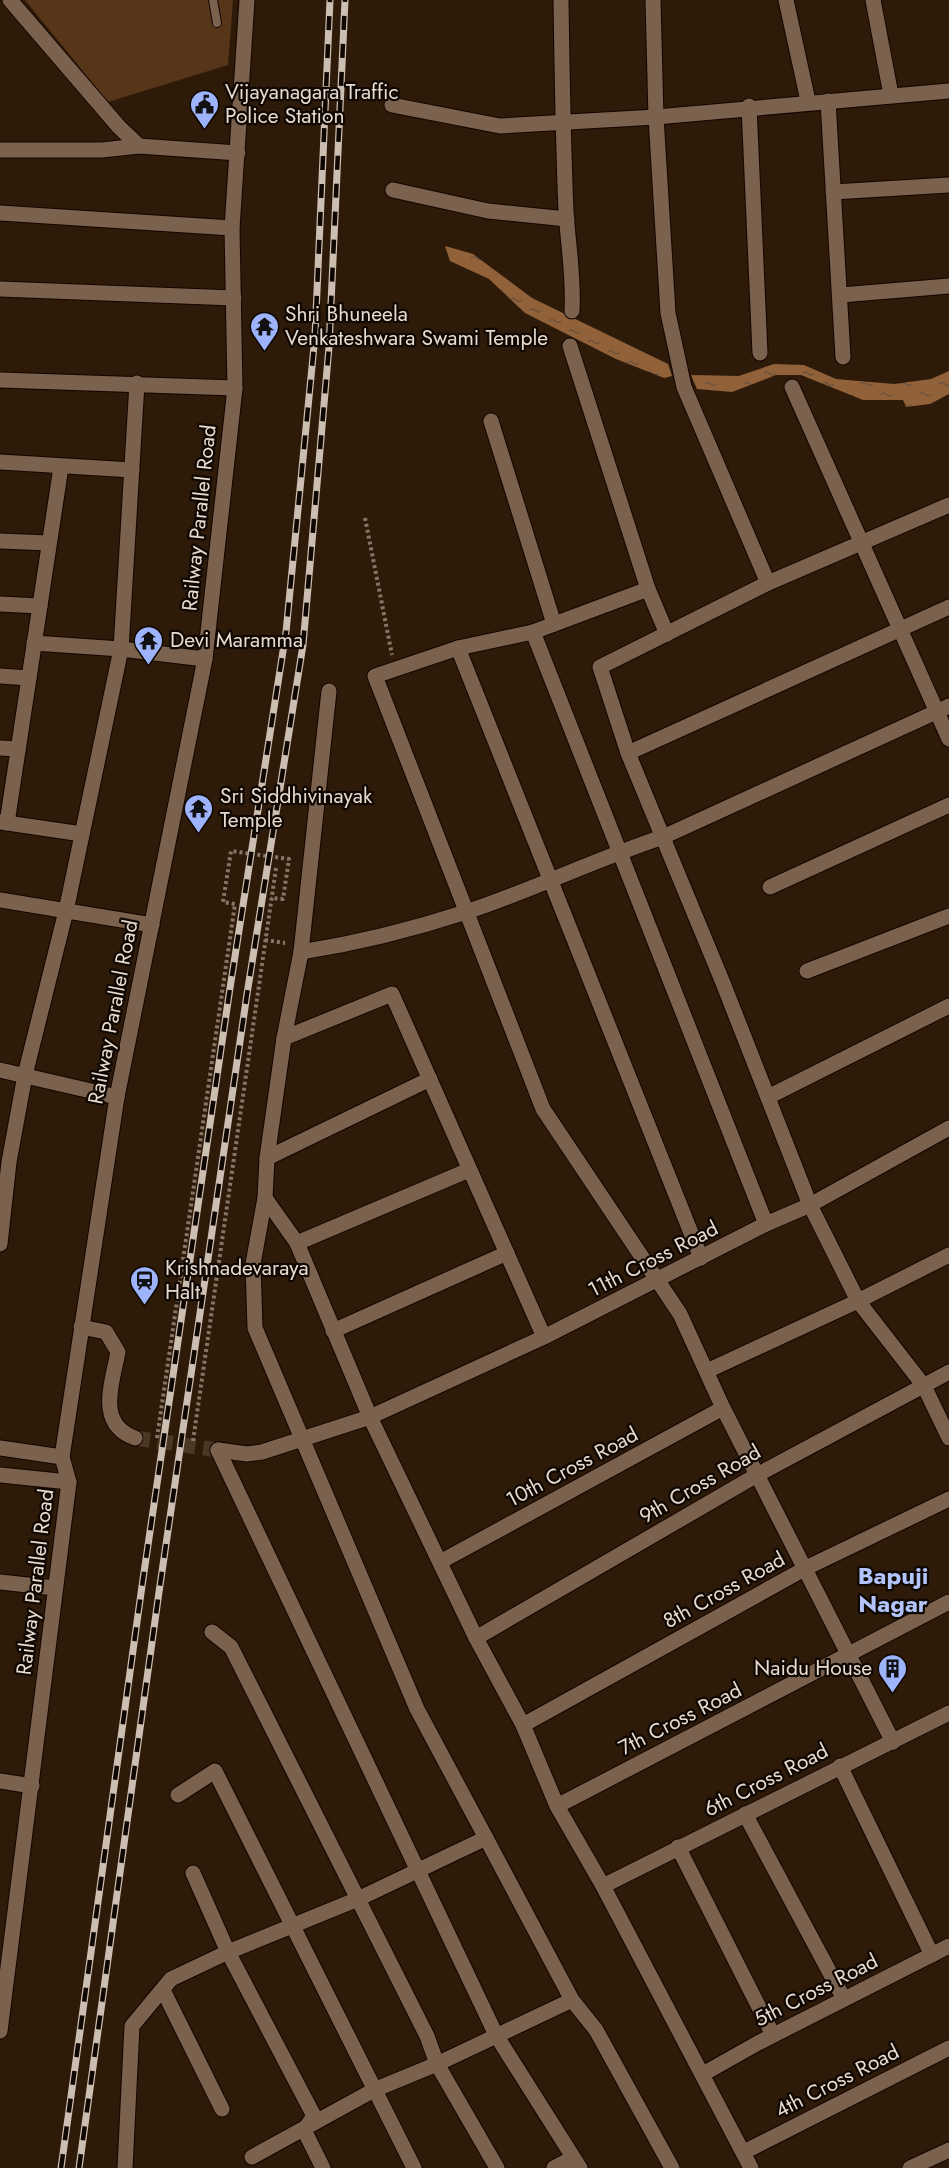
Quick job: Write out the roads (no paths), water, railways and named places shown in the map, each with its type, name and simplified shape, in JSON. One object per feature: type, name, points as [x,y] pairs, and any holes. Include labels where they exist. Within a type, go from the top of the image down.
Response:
[{"type":"street","points":[[10,0],[120,128],[139,146]]},
{"type":"street","name":"Railway Parallel Road","points":[[0,2031],[69,1482],[62,1457],[81,1327],[117,1097],[205,659],[235,388],[232,228],[247,0]]},
{"type":"street","points":[[561,0],[562,121],[573,285],[572,311]]},
{"type":"street","points":[[653,0],[656,117],[668,313],[684,387],[768,582]]},
{"type":"street","points":[[786,0],[808,101]]},
{"type":"street","points":[[873,0],[891,95]]},
{"type":"street","points":[[392,105],[500,126],[656,117],[749,106],[949,91]]},
{"type":"street","points":[[828,101],[843,357]]},
{"type":"street","points":[[749,106],[760,353]]},
{"type":"street","points":[[0,150],[102,150],[139,146],[238,153]]},
{"type":"street","points":[[833,192],[949,185]]},
{"type":"street","points":[[393,190],[488,211],[567,219]]},
{"type":"street","points":[[0,213],[232,228]]},
{"type":"street","points":[[841,295],[949,286]]},
{"type":"street","points":[[0,289],[234,298]]},
{"type":"street","points":[[570,346],[648,589],[667,634]]},
{"type":"street","points":[[0,380],[235,388]]},
{"type":"street","points":[[0,1244],[4,1161],[66,911],[121,649],[137,383]]},
{"type":"street","points":[[792,387],[899,627],[942,709],[949,739]]},
{"type":"street","points":[[491,421],[554,624]]},
{"type":"street","points":[[0,462],[132,470]]},
{"type":"street","points":[[61,467],[18,749],[3,822],[82,834]]},
{"type":"street","points":[[949,505],[768,582],[600,667],[628,753],[810,1205],[858,1301],[924,1386],[949,1438]]},
{"type":"street","points":[[0,541],[49,543]]},
{"type":"street","points":[[648,589],[533,632],[458,648],[375,676],[543,1109],[680,1314],[723,1408],[806,1568],[847,1656],[893,1742]]},
{"type":"street","points":[[0,604],[40,606]]},
{"type":"street","points":[[628,753],[899,627],[949,607]]},
{"type":"street","points":[[533,632],[766,1224]]},
{"type":"street","points":[[34,643],[121,649],[205,659]]},
{"type":"street","points":[[458,648],[701,1258]]},
{"type":"street","points":[[0,676],[29,678]]},
{"type":"street","points":[[329,691],[301,952],[284,1038],[267,1158],[265,1198],[253,1264],[255,1328],[304,1438],[417,1709],[572,2000],[596,2030],[672,2168]]},
{"type":"street","points":[[301,952],[369,941],[466,911],[550,880],[663,837],[942,709]]},
{"type":"street","points":[[0,748],[18,749]]},
{"type":"street","points":[[770,887],[949,804]]},
{"type":"street","points":[[0,900],[152,925]]},
{"type":"street","points":[[807,971],[949,916]]},
{"type":"street","points":[[284,1038],[392,994],[544,1337]]},
{"type":"street","points":[[768,1097],[947,1011]]},
{"type":"street","points":[[0,1070],[117,1097]]},
{"type":"street","points":[[267,1158],[430,1079]]},
{"type":"street","name":"11th Cross Road","points":[[418,1868],[218,1450],[247,1454],[370,1417],[544,1337],[766,1224],[810,1205],[949,1128]]},
{"type":"street","points":[[297,1243],[469,1170]]},
{"type":"street","points":[[265,1198],[297,1243],[370,1417],[476,1638],[523,1725],[557,1806],[603,1886],[751,2168]]},
{"type":"street","points":[[333,1331],[507,1253]]},
{"type":"street","points":[[707,1371],[858,1301],[949,1255]]},
{"type":"street","points":[[81,1327],[106,1332],[118,1352],[109,1396],[111,1417],[120,1433],[135,1438]]},
{"type":"street","name":"9th Cross Road","points":[[476,1638],[757,1475],[949,1372]]},
{"type":"street","name":"10th Cross Road","points":[[440,1562],[723,1408]]},
{"type":"street","points":[[0,1448],[62,1457]]},
{"type":"street","points":[[0,1475],[69,1482]]},
{"type":"street","name":"8th Cross Road","points":[[523,1725],[806,1568],[949,1499]]},
{"type":"street","points":[[0,1582],[55,1588]]},
{"type":"street","name":"7th Cross Road","points":[[557,1806],[949,1602]]},
{"type":"street","points":[[212,1632],[231,1647],[427,2036],[437,2064],[497,2168]]},
{"type":"street","name":"6th Cross Road","points":[[603,1886],[949,1713]]},
{"type":"street","points":[[840,1766],[932,1955]]},
{"type":"street","points":[[178,1795],[215,1771],[414,2168]]},
{"type":"street","points":[[0,1781],[32,1786]]},
{"type":"street","points":[[745,1814],[844,1999]]},
{"type":"street","points":[[125,2168],[132,2026],[171,1980],[228,1952],[358,1899],[418,1868],[486,1838]]},
{"type":"street","points":[[678,1847],[773,2035]]},
{"type":"street","points":[[418,1868],[496,2035],[577,2163],[554,2168]]},
{"type":"street","points":[[193,1873],[228,1952],[314,2116],[304,2130]]},
{"type":"street","name":"5th Cross Road","points":[[703,2074],[773,2035],[949,1946]]},
{"type":"street","points":[[163,1990],[222,2109]]},
{"type":"street","points":[[252,2157],[374,2090],[437,2064],[572,2000]]},
{"type":"street","name":"4th Cross Road","points":[[744,2152],[949,2048]]},
{"type":"street","points":[[304,2130],[323,2168]]},
{"type":"street","points":[[910,2168],[949,2150]]},
{"type":"lane","points":[[213,0],[217,23]]},
{"type":"water","points":[[445,246],[473,254],[532,298],[668,364],[672,376],[664,378],[616,359],[525,313],[489,279],[450,261]]},
{"type":"water","points":[[774,364],[804,365],[836,379],[894,384],[931,379],[949,371],[949,394],[930,404],[906,407],[903,400],[863,400],[801,375],[776,375],[732,392],[697,389],[691,375],[739,376]]},
{"type":"tunnel","points":[[135,1438],[218,1450]]},
{"type":"railway","points":[[61,2168],[142,1586],[230,988],[286,632],[315,336],[330,0]]},
{"type":"railway","points":[[79,2168],[159,1592],[247,994],[303,645],[329,347],[345,0]]},
{"type":"place","name":"Vijayanagara Traffic Police Station","points":[[204,130]]},
{"type":"place","name":"Shri Bhuneela Venkateshwara Swami Temple","points":[[264,352]]},
{"type":"place","name":"Devi Maramma","points":[[149,666]]},
{"type":"place","name":"Sri Siddhivinayak Temple","points":[[199,834]]},
{"type":"place","name":"Krishnadevaraya Halt","points":[[144,1306]]},
{"type":"place","name":"Naidu House","points":[[893,1694]]},
{"type":"district","name":"Bapuji Nagar","points":[[893,1589]]}]
